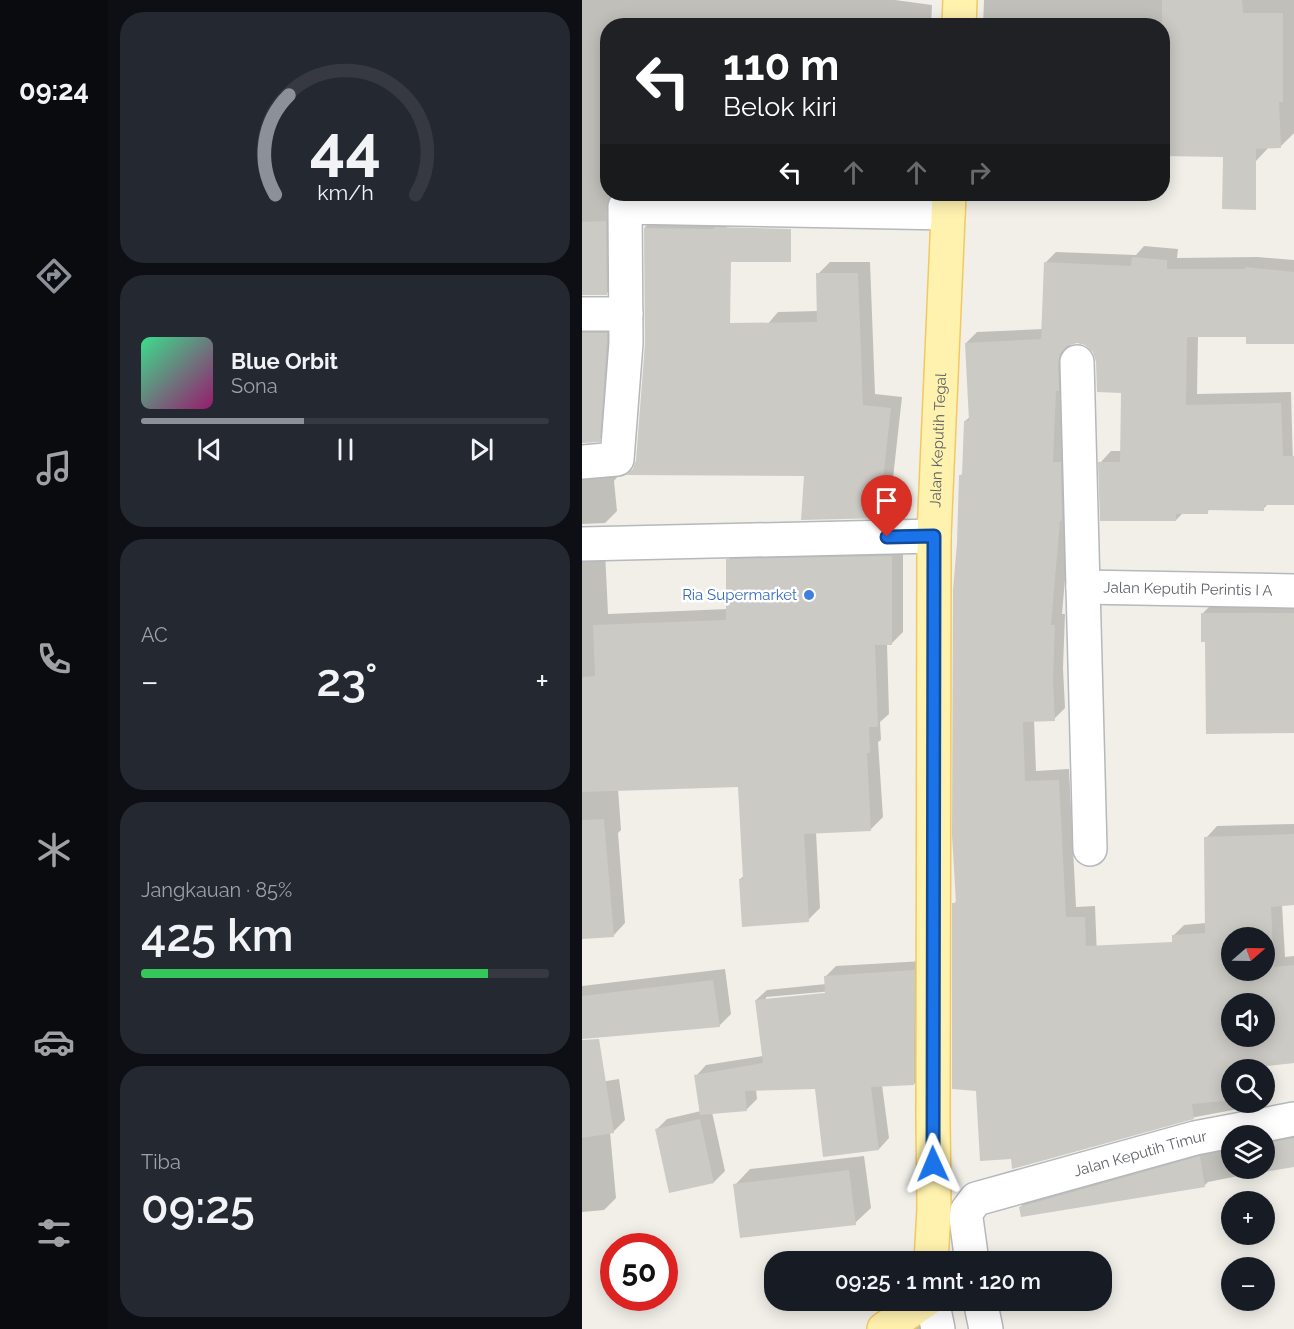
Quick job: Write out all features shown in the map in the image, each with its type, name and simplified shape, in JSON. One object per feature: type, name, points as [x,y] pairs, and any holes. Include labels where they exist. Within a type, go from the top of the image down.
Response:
[{"type":"main road","points":[[959,18],[960,0]]},
{"type":"main road","name":"Jalan Keputih Tegal","points":[[932,1251],[934,1209],[934,536],[948,203]]},
{"type":"main road","points":[[884,1329],[910,1311]]},
{"type":"street","points":[[582,462],[616,459],[626,343],[625,207],[948,203]]},
{"type":"street","points":[[582,314],[626,314]]},
{"type":"street","points":[[1077,362],[1090,849]]},
{"type":"street","points":[[582,544],[934,536]]},
{"type":"street","name":"Jalan Keputih Perintis I A","points":[[1083,587],[1294,591]]},
{"type":"street","name":"Jalan Keputih Timur","points":[[970,1251],[965,1225],[967,1211],[976,1199],[987,1194],[1195,1138],[1294,1119]]},
{"type":"street","points":[[934,1311],[938,1329]]},
{"type":"street","points":[[982,1311],[986,1329]]},
{"type":"building","points":[[1162,0],[1242,0],[1243,13],[1283,13],[1283,102],[1279,102],[1281,148],[1256,149],[1256,210],[1222,209],[1223,157],[1170,156],[1170,18],[1162,18]]},
{"type":"building","points":[[606,221],[607,295],[582,295],[582,222]]},
{"type":"building","points":[[714,227],[791,229],[791,262],[731,262],[730,323],[817,322],[816,273],[858,273],[863,405],[891,408],[882,489],[888,490],[886,518],[801,520],[804,476],[626,475],[633,469],[636,460],[645,344],[644,228],[714,229]]},
{"type":"building","points":[[1132,257],[1167,260],[1167,269],[1245,269],[1245,267],[1294,272],[1294,344],[1246,344],[1246,337],[1187,337],[1186,405],[1281,403],[1283,456],[1294,456],[1294,505],[1264,505],[1264,511],[1208,510],[1208,514],[1176,514],[1176,521],[1100,521],[1098,462],[1120,462],[1121,393],[1097,392],[1096,362],[1093,352],[1085,345],[1077,343],[1067,346],[1060,354],[1053,462],[1061,462],[1062,521],[1060,521],[1051,625],[1055,625],[1053,680],[1055,721],[1023,722],[1025,781],[1059,780],[1066,917],[1085,917],[1086,946],[1172,942],[1172,935],[1205,933],[1204,837],[1294,834],[1294,905],[1271,907],[1272,927],[1221,927],[1221,981],[1275,981],[1275,967],[1294,965],[1294,1063],[1275,1065],[1275,1059],[1221,1059],[1221,1101],[1192,1104],[1194,1119],[1012,1169],[1011,1159],[980,1161],[976,1091],[952,1089],[952,903],[956,903],[952,835],[953,590],[964,421],[969,421],[965,343],[1041,339],[1044,262],[1131,266]]},
{"type":"building","points":[[582,333],[607,333],[600,442],[582,443]]},
{"type":"building","points":[[892,556],[892,645],[875,645],[878,727],[869,727],[870,753],[867,753],[871,831],[804,834],[809,922],[742,927],[739,879],[743,879],[738,787],[582,792],[582,677],[595,676],[593,625],[726,620],[726,559]]},
{"type":"building","points":[[1201,613],[1294,613],[1294,733],[1206,734],[1205,642],[1201,642]]},
{"type":"building","points":[[604,819],[614,937],[582,939],[582,820]]},
{"type":"building","points":[[915,970],[914,1085],[871,1087],[879,1150],[823,1157],[815,1089],[745,1091],[747,1111],[700,1115],[694,1075],[763,1063],[755,1000],[825,993],[824,976]]},
{"type":"building","points":[[713,980],[720,1027],[582,1039],[582,996]]},
{"type":"building","points":[[599,1039],[614,1133],[582,1138],[582,1040]]},
{"type":"building","points":[[700,1119],[714,1183],[669,1193],[655,1129]]},
{"type":"building","points":[[1294,1138],[1294,1167],[1275,1170],[1275,1142]]},
{"type":"building","points":[[1200,1156],[1205,1187],[1021,1217],[1019,1207]]},
{"type":"building","points":[[849,1170],[856,1225],[740,1238],[733,1184]]},
{"type":"place","name":"Ria Supermarket","points":[[809,595]]},
{"type":"route","points":[[887,537],[934,536],[933,1164]]}]
